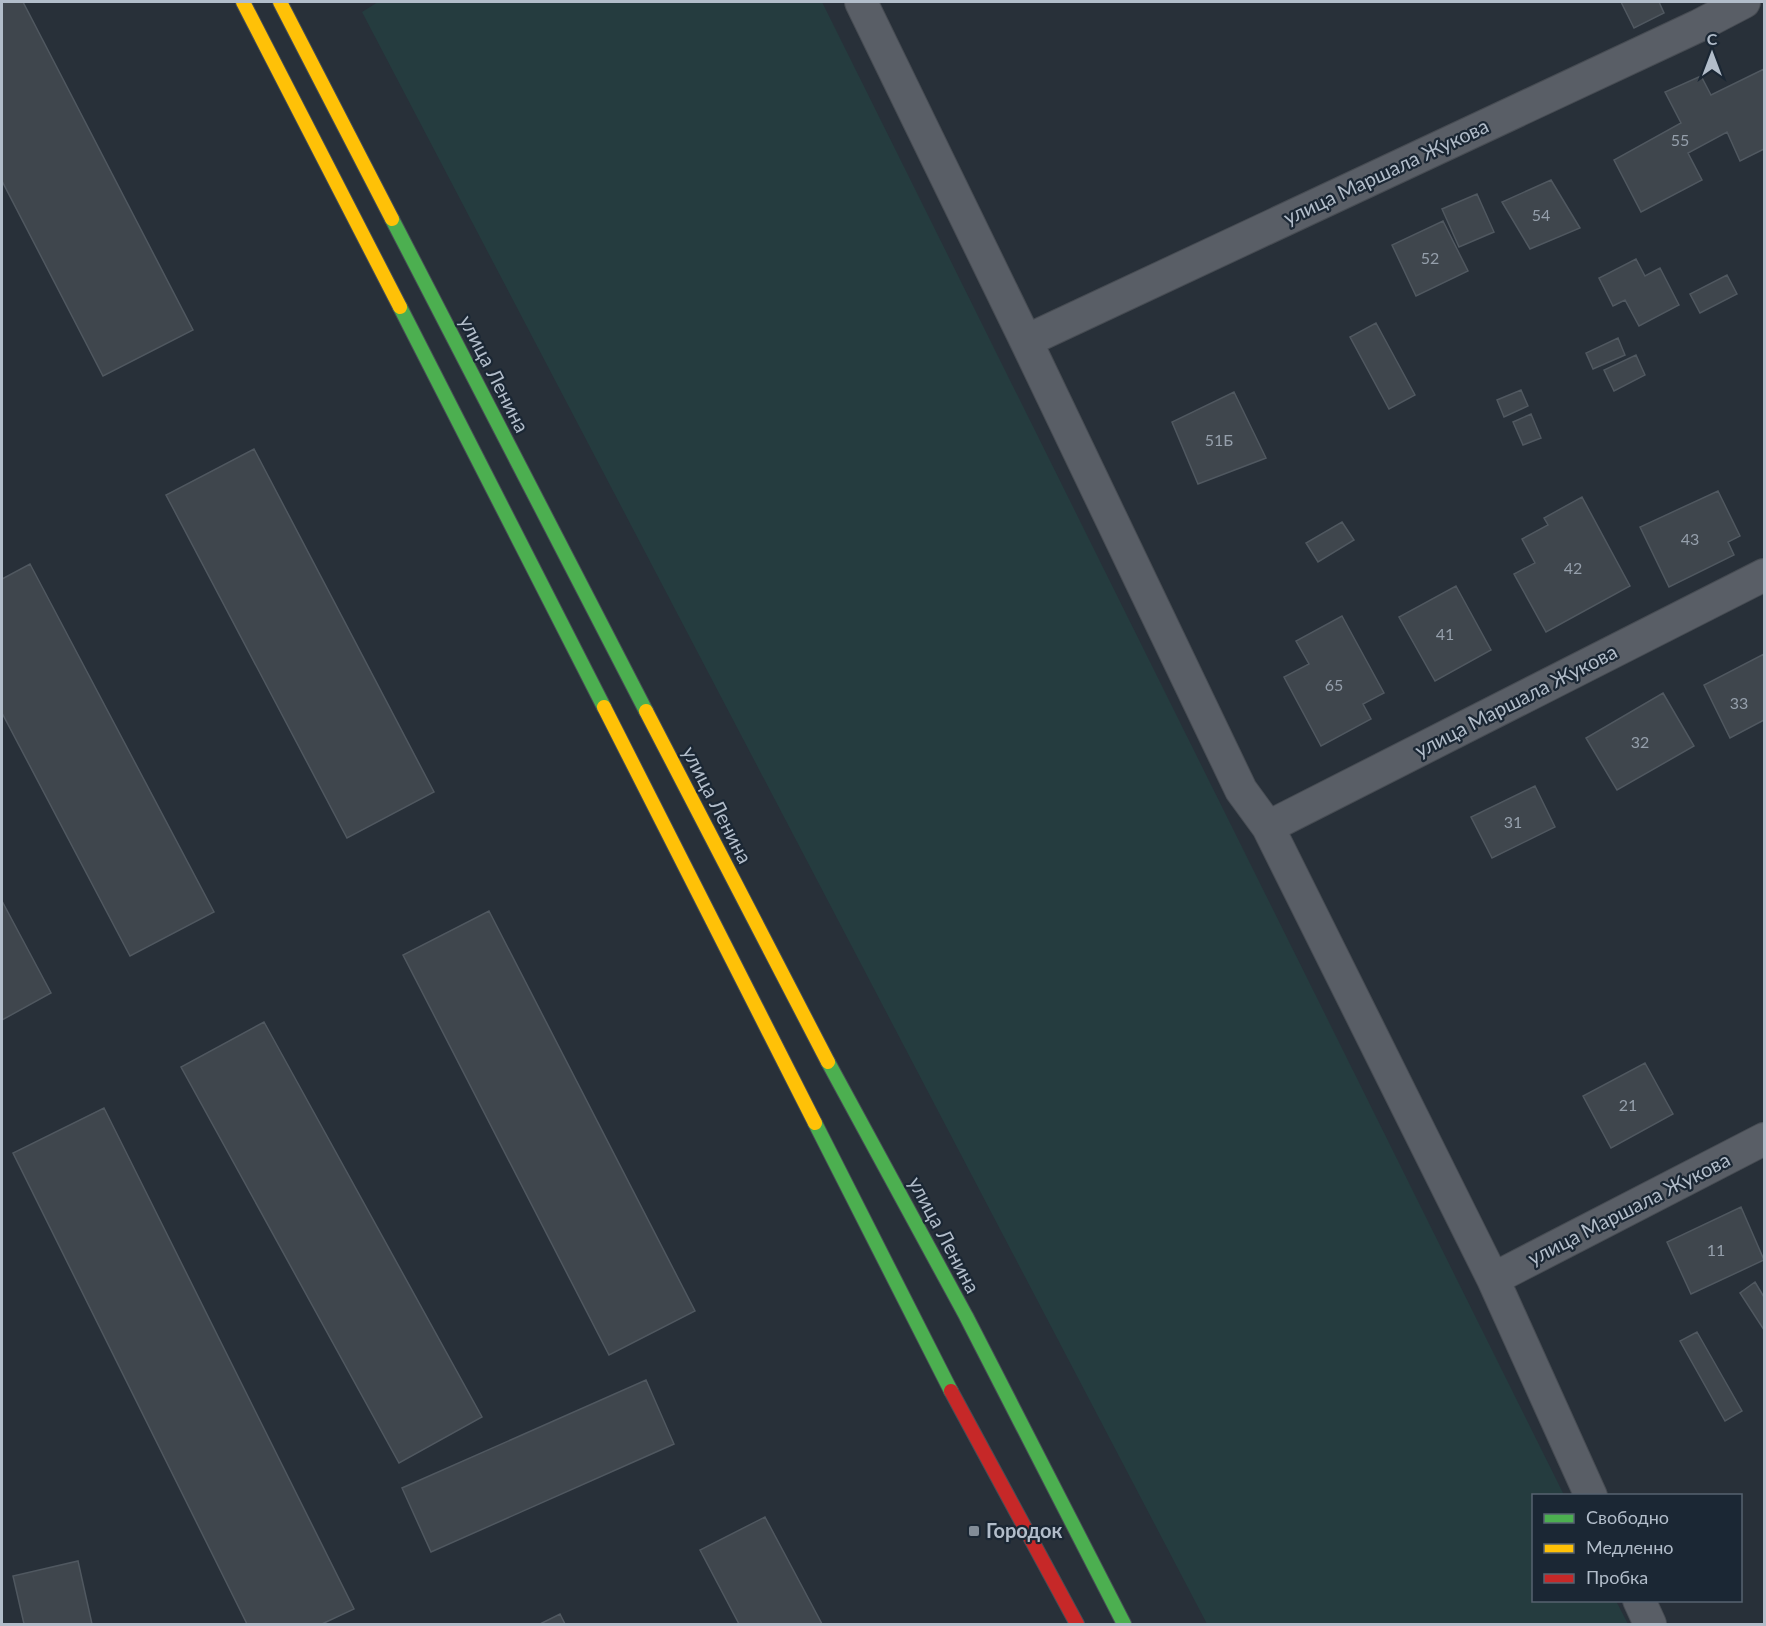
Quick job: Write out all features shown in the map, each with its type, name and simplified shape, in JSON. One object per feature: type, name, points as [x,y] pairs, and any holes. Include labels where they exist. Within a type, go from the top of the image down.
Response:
[{"type":"main road","points":[[243,2],[559,616],[971,1431],[1077,1624]]},
{"type":"main road","name":"улица Ленина","points":[[280,2],[685,788],[817,1041],[982,1347],[1124,1624]]},
{"type":"street","points":[[861,2],[1026,340],[1241,790],[1268,827],[1492,1279],[1590,1494]]},
{"type":"street","name":"улица Маршала Жукова","points":[[1026,340],[1698,26],[1744,2]]},
{"type":"street","name":"улица Маршала Жукова","points":[[1268,827],[1764,574]]},
{"type":"street","name":"улица Маршала Жукова","points":[[1492,1279],[1764,1139]]},
{"type":"street","points":[[1640,1602],[1650,1624]]},
{"type":"green space","points":[[378,2],[822,2],[1564,1494],[1532,1494],[1532,1602],[1617,1602],[1628,1624],[1207,1624],[362,12]]},
{"type":"building","points":[[2,2],[23,2],[193,330],[103,376],[2,181]]},
{"type":"building","points":[[1621,2],[1659,2],[1664,13],[1634,28]]},
{"type":"building","points":[[1764,69],[1764,149],[1740,161],[1727,132],[1688,153],[1702,180],[1641,212],[1614,160],[1681,123],[1665,92],[1701,76],[1711,95]]},
{"type":"building","points":[[1551,180],[1580,228],[1530,249],[1502,202]]},
{"type":"building","points":[[1477,194],[1494,232],[1459,247],[1442,209]]},
{"type":"building","points":[[1443,221],[1468,271],[1416,296],[1392,245]]},
{"type":"building","points":[[1636,259],[1645,276],[1660,268],[1679,305],[1639,326],[1625,300],[1613,306],[1599,278]]},
{"type":"building","points":[[1727,275],[1737,294],[1700,313],[1690,294]]},
{"type":"building","points":[[1376,323],[1415,395],[1389,409],[1350,337]]},
{"type":"building","points":[[1618,338],[1625,355],[1593,369],[1586,353]]},
{"type":"building","points":[[1636,355],[1645,375],[1614,391],[1604,370]]},
{"type":"building","points":[[1521,390],[1528,406],[1504,417],[1497,400]]},
{"type":"building","points":[[1234,392],[1266,458],[1198,484],[1172,422]]},
{"type":"building","points":[[1531,414],[1541,438],[1523,445],[1513,422]]},
{"type":"building","points":[[254,449],[434,792],[347,838],[166,495]]},
{"type":"building","points":[[1718,491],[1740,536],[1728,542],[1734,555],[1669,587],[1640,527]]},
{"type":"building","points":[[1582,497],[1630,586],[1546,632],[1514,574],[1535,563],[1522,539],[1548,525],[1544,518]]},
{"type":"building","points":[[1342,522],[1354,540],[1318,562],[1306,543]]},
{"type":"building","points":[[30,564],[214,912],[130,956],[2,713],[2,579]]},
{"type":"building","points":[[1456,586],[1491,650],[1435,681],[1399,617]]},
{"type":"building","points":[[1342,616],[1384,693],[1363,704],[1371,719],[1321,746],[1284,677],[1309,664],[1296,641]]},
{"type":"building","points":[[1764,654],[1764,720],[1730,738],[1704,685]]},
{"type":"building","points":[[1663,693],[1694,746],[1617,790],[1586,738]]},
{"type":"building","points":[[1535,786],[1555,827],[1492,858],[1471,817]]},
{"type":"building","points":[[2,901],[51,993],[2,1020]]},
{"type":"building","points":[[489,911],[695,1311],[609,1355],[403,955]]},
{"type":"building","points":[[264,1022],[482,1417],[399,1463],[181,1067]]},
{"type":"building","points":[[1645,1063],[1673,1114],[1611,1148],[1583,1096]]},
{"type":"building","points":[[104,1108],[354,1609],[322,1624],[247,1624],[13,1153]]},
{"type":"building","points":[[1741,1207],[1764,1260],[1691,1294],[1667,1242]]},
{"type":"building","points":[[1755,1282],[1764,1297],[1764,1330],[1740,1293]]},
{"type":"building","points":[[1697,1332],[1742,1411],[1725,1421],[1680,1341]]},
{"type":"building","points":[[646,1380],[674,1444],[431,1552],[402,1488]]},
{"type":"building","points":[[765,1517],[822,1624],[739,1624],[700,1550]]},
{"type":"building","points":[[78,1561],[92,1624],[24,1624],[13,1576]]},
{"type":"building","points":[[560,1614],[565,1624],[540,1624]]},
{"type":"traffic: fast","points":[[392,219],[646,711]]},
{"type":"traffic: fast","points":[[400,307],[604,707]]},
{"type":"traffic: fast","points":[[828,1062],[966,1316],[1124,1624]]},
{"type":"traffic: fast","points":[[815,1123],[951,1391]]},
{"type":"traffic: slow","points":[[243,2],[400,307]]},
{"type":"traffic: slow","points":[[280,2],[392,219]]},
{"type":"traffic: slow","points":[[604,707],[815,1123]]},
{"type":"traffic: slow","points":[[646,711],[828,1062]]},
{"type":"traffic: jam","points":[[951,1391],[1077,1624]]},
{"type":"place","name":"Городок","points":[[974,1531]]}]
